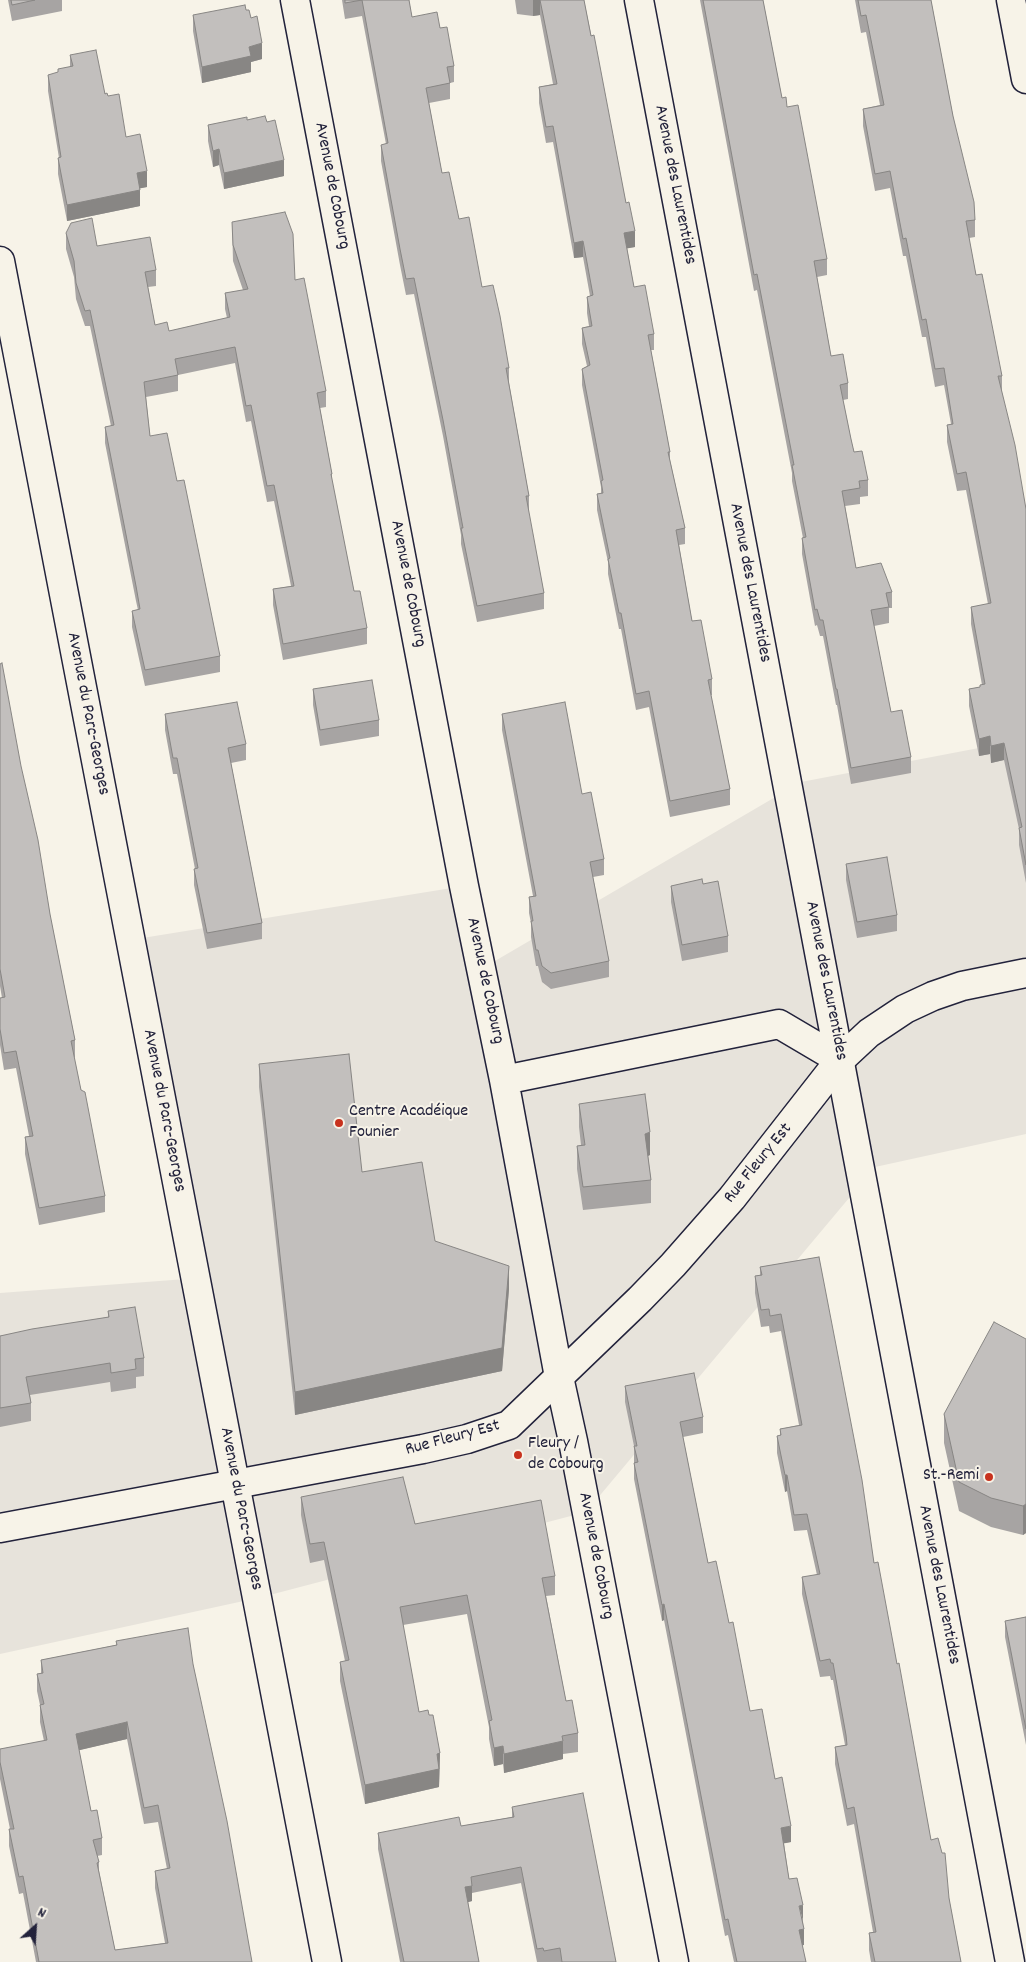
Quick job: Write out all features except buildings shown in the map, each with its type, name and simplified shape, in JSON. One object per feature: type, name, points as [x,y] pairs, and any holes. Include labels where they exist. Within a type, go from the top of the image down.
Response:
[{"type":"street","name":"Avenue de Cobourg","points":[[296,0],[464,886],[504,1080],[558,1378],[573,1440],[674,1962]]},
{"type":"street","name":"Avenue des Laurentides","points":[[639,0],[1010,1962]]},
{"type":"street","points":[[1011,0],[1026,78]]},
{"type":"street","name":"Avenue du Parc-Georges","points":[[0,261],[327,1962]]},
{"type":"street","name":"Rue Fleury Est","points":[[0,1528],[423,1449],[467,1439],[509,1425],[640,1299],[726,1205],[840,1060],[870,1033],[905,1009],[933,996],[962,986],[1026,973]]},
{"type":"street","points":[[504,1080],[779,1024],[840,1060]]},
{"type":"shaded area","points":[[1026,739],[1026,1134],[875,1167],[586,1512],[262,1597],[0,1654],[0,1293],[199,1278],[130,940],[464,886],[483,968],[801,782]]},
{"type":"place","name":"Centre Acadéique Founier","points":[[339,1123]]},
{"type":"place","name":"Fleury / de Cobourg","points":[[518,1455]]},
{"type":"place","name":"St.-Remi","points":[[989,1477]]}]
